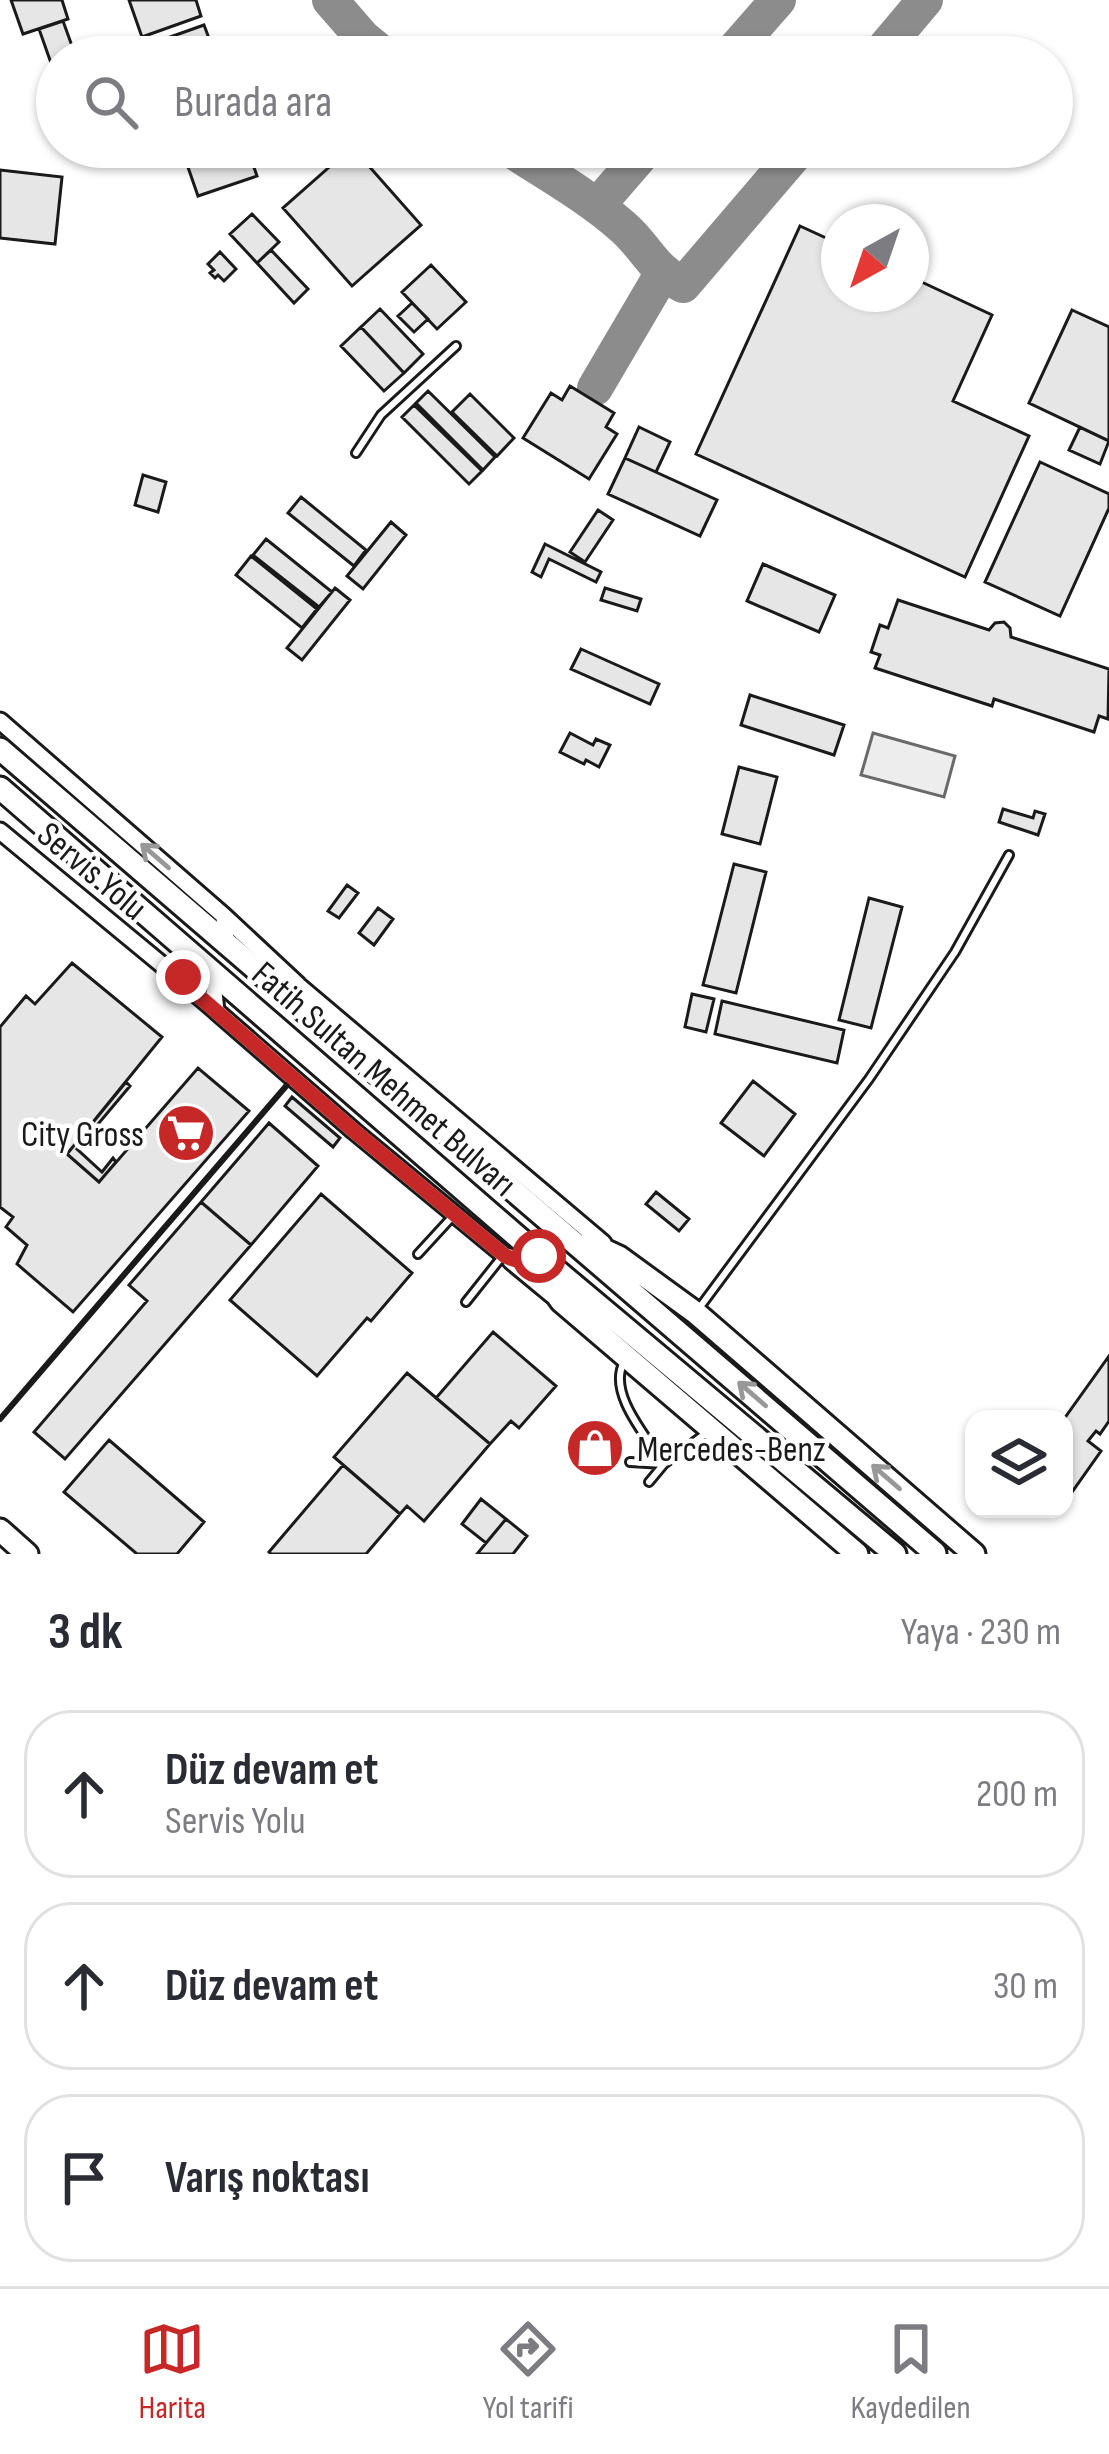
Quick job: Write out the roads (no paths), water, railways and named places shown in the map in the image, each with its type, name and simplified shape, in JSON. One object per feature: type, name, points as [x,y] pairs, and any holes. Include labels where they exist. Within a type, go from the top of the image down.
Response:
[{"type":"main road","name":"Fatih Sultan Mehmet Bulvarı","points":[[0,748],[935,1553]]},
{"type":"main road","name":"Fatih Sultan Mehmet Bulvarı","points":[[0,788],[544,1260],[895,1554]]},
{"type":"main road","points":[[566,1233],[619,1257],[696,1313],[965,1548]]},
{"type":"main road","points":[[544,1260],[551,1287],[575,1314],[857,1554]]},
{"type":"main road","points":[[0,1530],[27,1554]]},
{"type":"street","points":[[0,721],[300,987]]},
{"type":"street","name":"Servis Yolu","points":[[0,831],[216,1011]]},
{"type":"street","name":"Fatih Sultan Mehmet Bulvarı","points":[[224,916],[226,942]]},
{"type":"street","points":[[172,973],[192,977],[214,973],[216,1011],[575,1314]]},
{"type":"street","name":"Fatih Sultan Mehmet Bulvarı","points":[[271,982],[300,987],[619,1257]]},
{"type":"street","points":[[504,1255],[544,1260]]},
{"type":"lane","points":[[356,453],[380,415],[456,346]]},
{"type":"lane","points":[[696,1313],[956,952],[1009,855]]},
{"type":"lane","points":[[418,1254],[455,1215]]},
{"type":"lane","points":[[466,1301],[504,1255]]},
{"type":"lane","points":[[627,1358],[619,1368],[620,1393],[664,1464]]},
{"type":"lane","points":[[649,1482],[664,1464],[711,1430]]},
{"type":"lane","points":[[630,1462],[664,1464]]},
{"type":"place","name":"City Gross","points":[[186,1133]]},
{"type":"place","name":"Mercedes-Benz","points":[[595,1448]]}]
